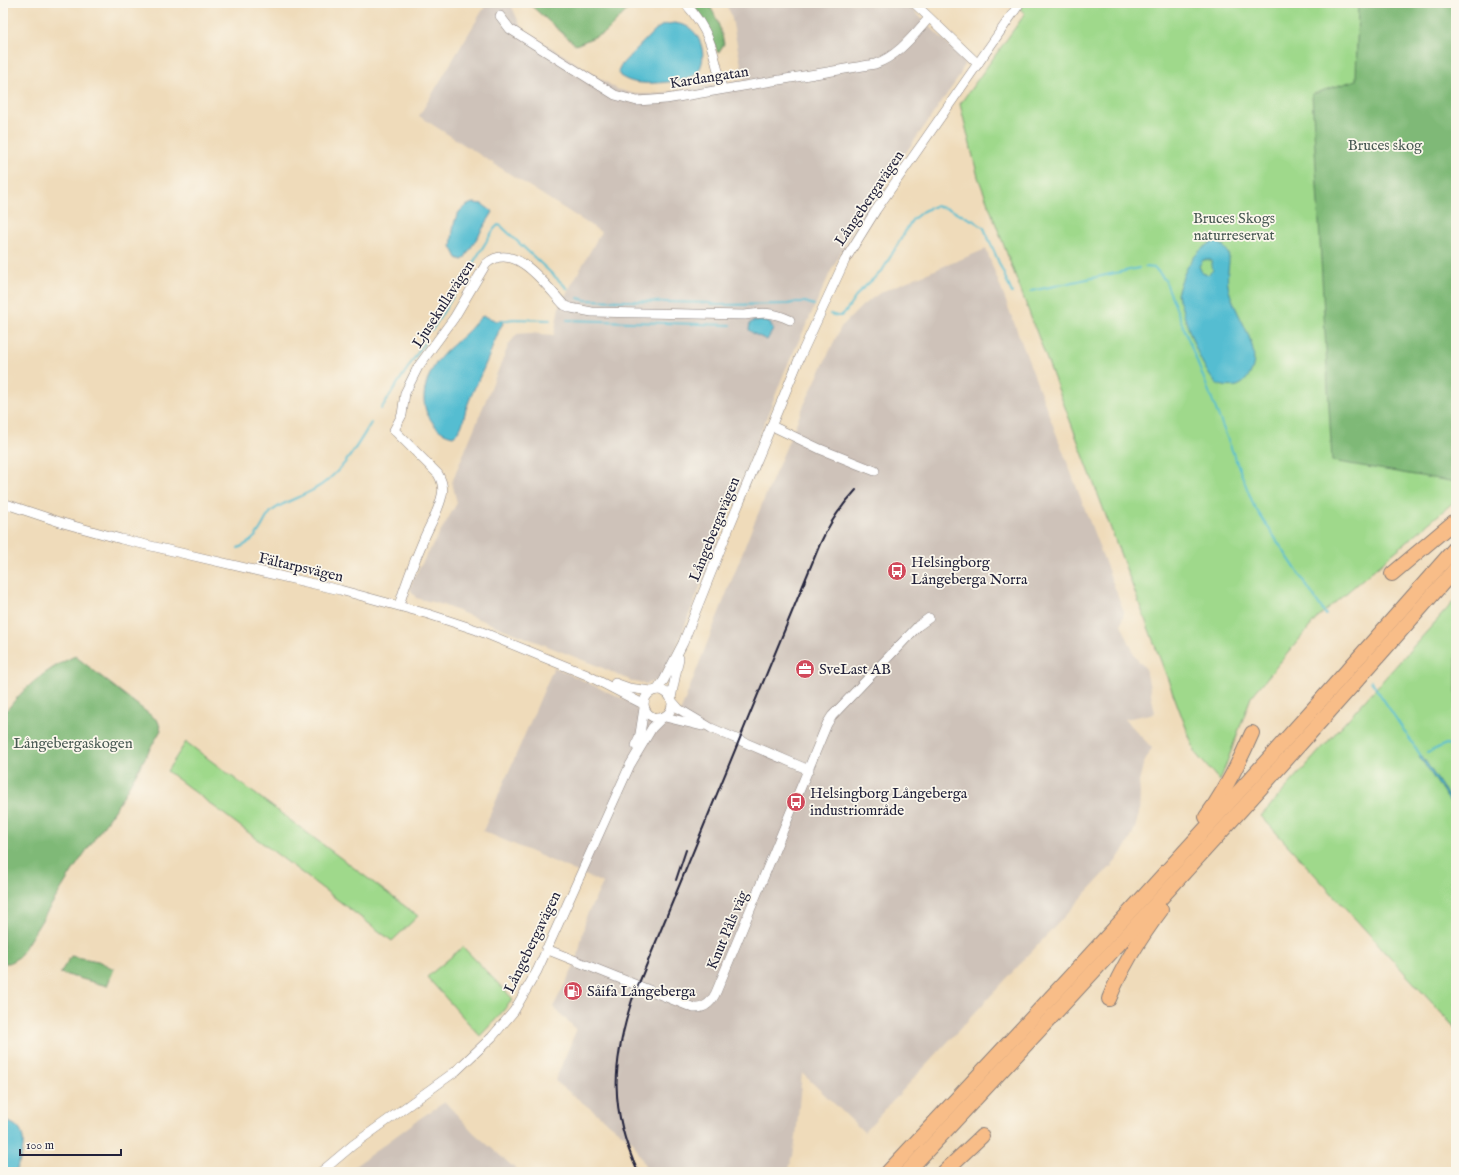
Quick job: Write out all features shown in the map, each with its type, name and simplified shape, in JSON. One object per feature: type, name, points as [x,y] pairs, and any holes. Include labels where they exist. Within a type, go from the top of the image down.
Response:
[{"type":"highway","points":[[1392,574],[1456,520]]},
{"type":"highway","points":[[888,1172],[1148,892],[1267,761],[1456,546]]},
{"type":"highway","points":[[907,1172],[1211,843],[1456,568]]},
{"type":"highway","points":[[1148,892],[1212,809],[1238,766],[1252,733]]},
{"type":"highway","points":[[1109,999],[1124,966],[1143,934],[1211,843]]},
{"type":"highway","points":[[944,1172],[982,1136]]},
{"type":"street","points":[[685,3],[703,25],[713,48],[722,90]]},
{"type":"street","points":[[914,3],[978,64]]},
{"type":"street","name":"Långebergavägen","points":[[654,690],[664,680],[683,643],[772,426],[830,290],[849,254],[880,204],[1020,3]]},
{"type":"street","name":"Kardangatan","points":[[500,16],[510,29],[615,95],[637,102],[722,90],[875,64],[886,60],[897,53],[930,18]]},
{"type":"street","name":"Ljusekullavägen","points":[[400,605],[420,549],[440,503],[443,489],[442,482],[438,474],[394,430],[402,415],[406,393],[418,367],[454,318],[486,264],[492,259],[507,257],[520,261],[532,271],[564,306],[571,308],[592,312],[745,315],[760,313],[778,314],[790,320]]},
{"type":"street","points":[[772,426],[820,449],[875,471]]},
{"type":"street","name":"Fältarpsvägen","points":[[3,503],[56,521],[121,538],[400,605],[477,630],[587,675],[629,688],[654,690]]},
{"type":"street","name":"Knut Påls väg","points":[[546,950],[692,1008],[699,1008],[707,1005],[715,994],[824,730],[832,716],[918,626],[929,618]]},
{"type":"street","name":"Långebergavägen","points":[[671,699],[683,643]]},
{"type":"street","name":"Fältarpsvägen","points":[[587,675],[643,706]]},
{"type":"street","points":[[711,728],[663,717],[650,717],[643,706],[646,695],[654,690],[664,691],[679,709],[711,728],[808,770]]},
{"type":"street","points":[[663,717],[670,712],[671,699]]},
{"type":"street","name":"Långebergavägen","points":[[630,765],[640,734],[643,706]]},
{"type":"street","name":"Långebergavägen","points":[[321,1172],[353,1145],[456,1071],[492,1037],[517,1007],[546,950],[630,765],[652,728],[663,717]]},
{"type":"shaded area","points":[[487,3],[505,3],[512,7],[522,29],[617,89],[635,94],[653,94],[744,80],[731,14],[725,3],[906,3],[961,57],[964,65],[959,77],[855,225],[830,273],[784,373],[673,656],[659,680],[646,684],[634,682],[598,666],[440,604],[416,598],[410,589],[413,579],[457,503],[452,482],[509,344],[517,334],[528,333],[554,335],[559,307],[601,232],[419,116]]},
{"type":"shaded area","points":[[986,249],[1124,612],[1121,624],[1136,658],[1146,669],[1155,713],[1125,719],[1152,748],[1143,765],[1139,782],[1139,814],[1135,828],[1130,840],[1116,861],[864,1132],[802,1073],[796,1137],[793,1156],[788,1172],[648,1172],[633,1142],[555,1081],[575,1033],[575,1029],[553,1007],[577,961],[586,917],[603,883],[483,831],[554,667],[634,704],[645,721],[648,723],[671,722],[679,715],[752,528],[804,405],[841,327],[863,305],[881,292]]},
{"type":"shaded area","points":[[445,1102],[474,1133],[519,1172],[347,1172],[419,1119]]},
{"type":"green space","points":[[528,3],[634,3],[606,32],[576,45]]},
{"type":"green space","points":[[692,3],[708,3],[720,28],[724,44],[718,53],[705,21]]},
{"type":"green space","name":"Bruces Skogs naturreservat","points":[[1015,3],[1456,3],[1456,500],[1318,617],[1251,697],[1220,781],[1196,754],[978,177],[960,104],[1025,14]]},
{"type":"green space","name":"Bruces skog","points":[[1358,3],[1456,3],[1456,482],[1332,461],[1312,94],[1356,80]]},
{"type":"green space","points":[[1456,599],[1456,1029],[1261,816]]},
{"type":"green space","name":"Långebergaskogen","points":[[75,656],[158,721],[161,730],[119,803],[73,870],[19,957],[9,963],[3,963],[3,716],[17,697],[34,681],[54,667]]},
{"type":"green space","points":[[186,742],[418,916],[392,941],[167,771]]},
{"type":"green space","points":[[463,947],[513,999],[480,1036],[427,977]]},
{"type":"green space","points":[[71,956],[98,961],[114,969],[107,986],[60,973]]},
{"type":"water","points":[[674,23],[684,25],[692,30],[697,35],[700,42],[703,57],[698,71],[693,76],[681,80],[640,83],[627,80],[620,76],[618,71],[621,65],[655,30],[663,25]]},
{"type":"water","points":[[473,203],[482,204],[493,212],[462,260],[457,258],[451,246],[455,220],[461,210]]},
{"type":"water","points":[[1215,241],[1222,245],[1228,254],[1228,285],[1235,307],[1251,341],[1254,364],[1245,381],[1237,386],[1221,385],[1216,383],[1209,374],[1194,345],[1177,295],[1183,275],[1190,263],[1203,248]],"holes":[[[1203,260],[1211,260],[1213,270],[1208,275],[1202,273],[1199,266]]]},
{"type":"water","points":[[484,316],[497,321],[501,320],[503,324],[499,330],[488,359],[469,400],[461,428],[453,436],[449,435],[439,430],[429,417],[424,403],[425,387],[431,372],[439,359],[481,317]]},
{"type":"water","points":[[754,321],[761,321],[771,324],[773,330],[767,340],[749,330],[750,323]]},
{"type":"water","points":[[1419,756],[1422,756],[1456,808],[1456,811]]},
{"type":"water","points":[[3,1121],[18,1128],[22,1134],[23,1149],[15,1172],[3,1172]]},
{"type":"waterway","points":[[830,314],[841,316],[846,311],[859,292],[882,271],[912,220],[923,211],[935,206],[949,209],[974,221],[984,228],[1012,293]]},
{"type":"waterway","points":[[432,330],[494,229],[498,225],[501,226],[568,289]]},
{"type":"waterway","points":[[1145,267],[1155,268],[1165,280],[1254,506],[1326,615]]},
{"type":"waterway","points":[[1031,291],[1139,268]]},
{"type":"waterway","points":[[578,298],[585,300],[709,303],[717,305],[788,304],[797,302],[805,302],[814,305]]},
{"type":"waterway","points":[[502,321],[513,319],[550,320]]},
{"type":"waterway","points":[[567,320],[731,325]]},
{"type":"waterway","points":[[381,409],[426,340]]},
{"type":"waterway","points":[[238,548],[255,537],[272,511],[281,505],[313,490],[332,477],[346,461],[371,423]]},
{"type":"waterway","points":[[1371,681],[1421,756]]},
{"type":"waterway","points":[[1427,753],[1446,744],[1456,746]]},
{"type":"railway","points":[[638,1172],[622,1128],[618,1107],[617,1086],[617,1066],[620,1045],[632,1000],[820,544],[827,529],[845,502],[856,490]]},
{"type":"railway","points":[[676,880],[686,850]]},
{"type":"place","name":"Helsingborg Långeberga Norra","points":[[897,571]]},
{"type":"place","name":"SveLast AB","points":[[805,669]]},
{"type":"place","name":"Helsingborg Långeberga industriområde","points":[[796,802]]},
{"type":"place","name":"Såifa Långeberga","points":[[573,991]]}]
